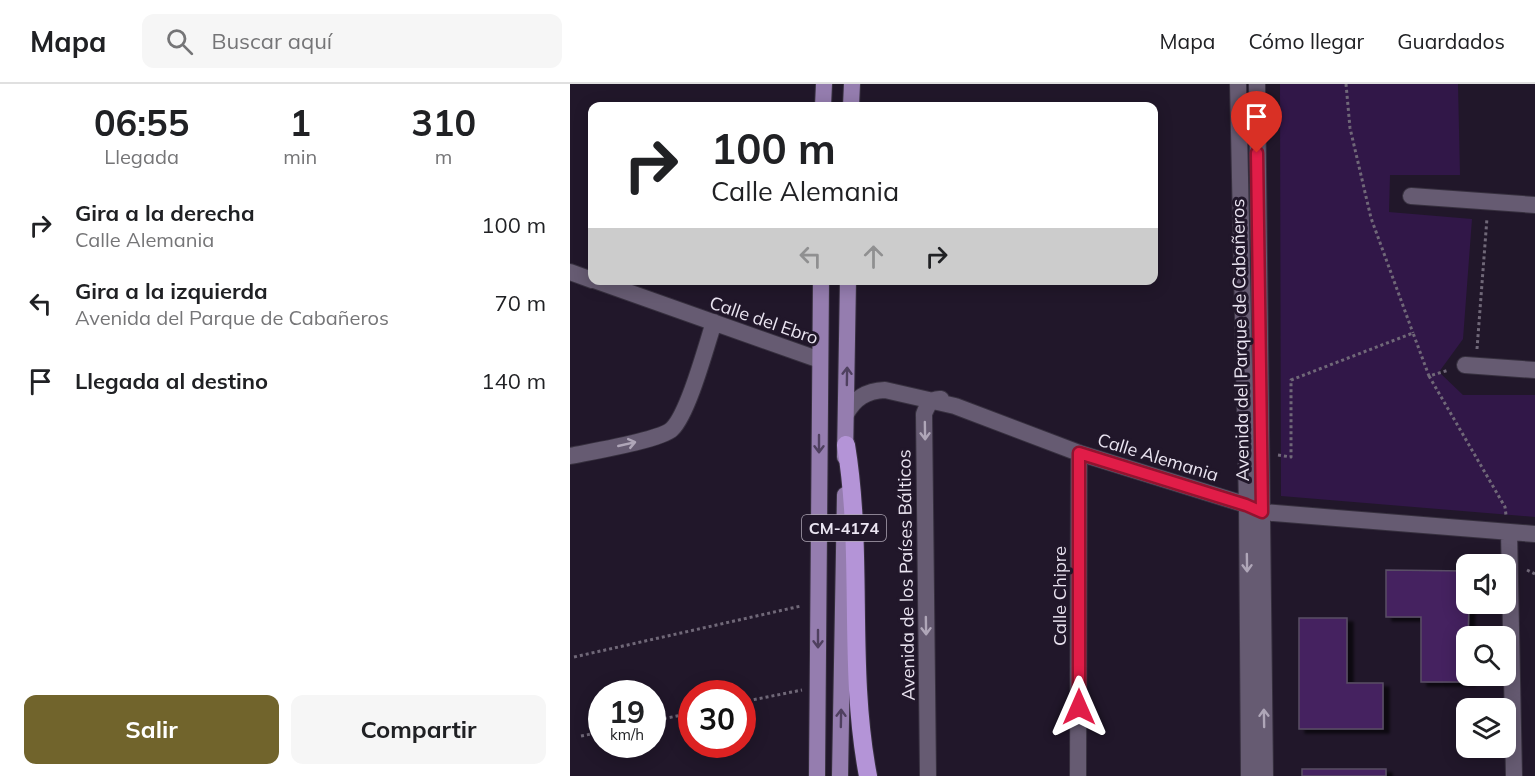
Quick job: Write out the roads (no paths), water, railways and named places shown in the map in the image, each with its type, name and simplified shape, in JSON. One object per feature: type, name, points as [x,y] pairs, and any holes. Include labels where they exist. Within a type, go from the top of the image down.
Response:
[{"type":"highway","points":[[846,445],[852,482],[854,518],[858,704],[868,776]]},
{"type":"main road","points":[[824,84],[824,102]]},
{"type":"main road","points":[[851,102],[852,84]]},
{"type":"main road","name":"CM-4174","points":[[817,776],[821,285]]},
{"type":"main road","name":"CM-4174","points":[[840,776],[848,285]]},
{"type":"street","name":"Avenida del Parque de Cabañeros","points":[[1238,84],[1265,776]]},
{"type":"street","name":"Avenida del Parque de Cabañeros","points":[[1249,776],[1254,508],[1261,453],[1257,84]]},
{"type":"street","points":[[1411,196],[1535,205]]},
{"type":"street","name":"Calle del Ebro","points":[[570,272],[588,278]]},
{"type":"street","name":"Calle del Ebro","points":[[607,285],[820,360]]},
{"type":"street","points":[[570,456],[649,439],[671,430],[683,413],[714,322]]},
{"type":"street","points":[[1471,365],[1535,370]]},
{"type":"street","points":[[846,414],[856,399],[875,391],[885,390],[933,400]]},
{"type":"street","name":"Calle Alemania","points":[[933,400],[938,399],[1079,453],[1254,508],[1535,534]]},
{"type":"street","name":"Avenida de los Países Bálticos","points":[[928,776],[924,414],[927,406],[933,400]]},
{"type":"street","name":"Calle Chipre","points":[[1078,776],[1079,453]]},
{"type":"street","points":[[1509,532],[1514,776]]}]
